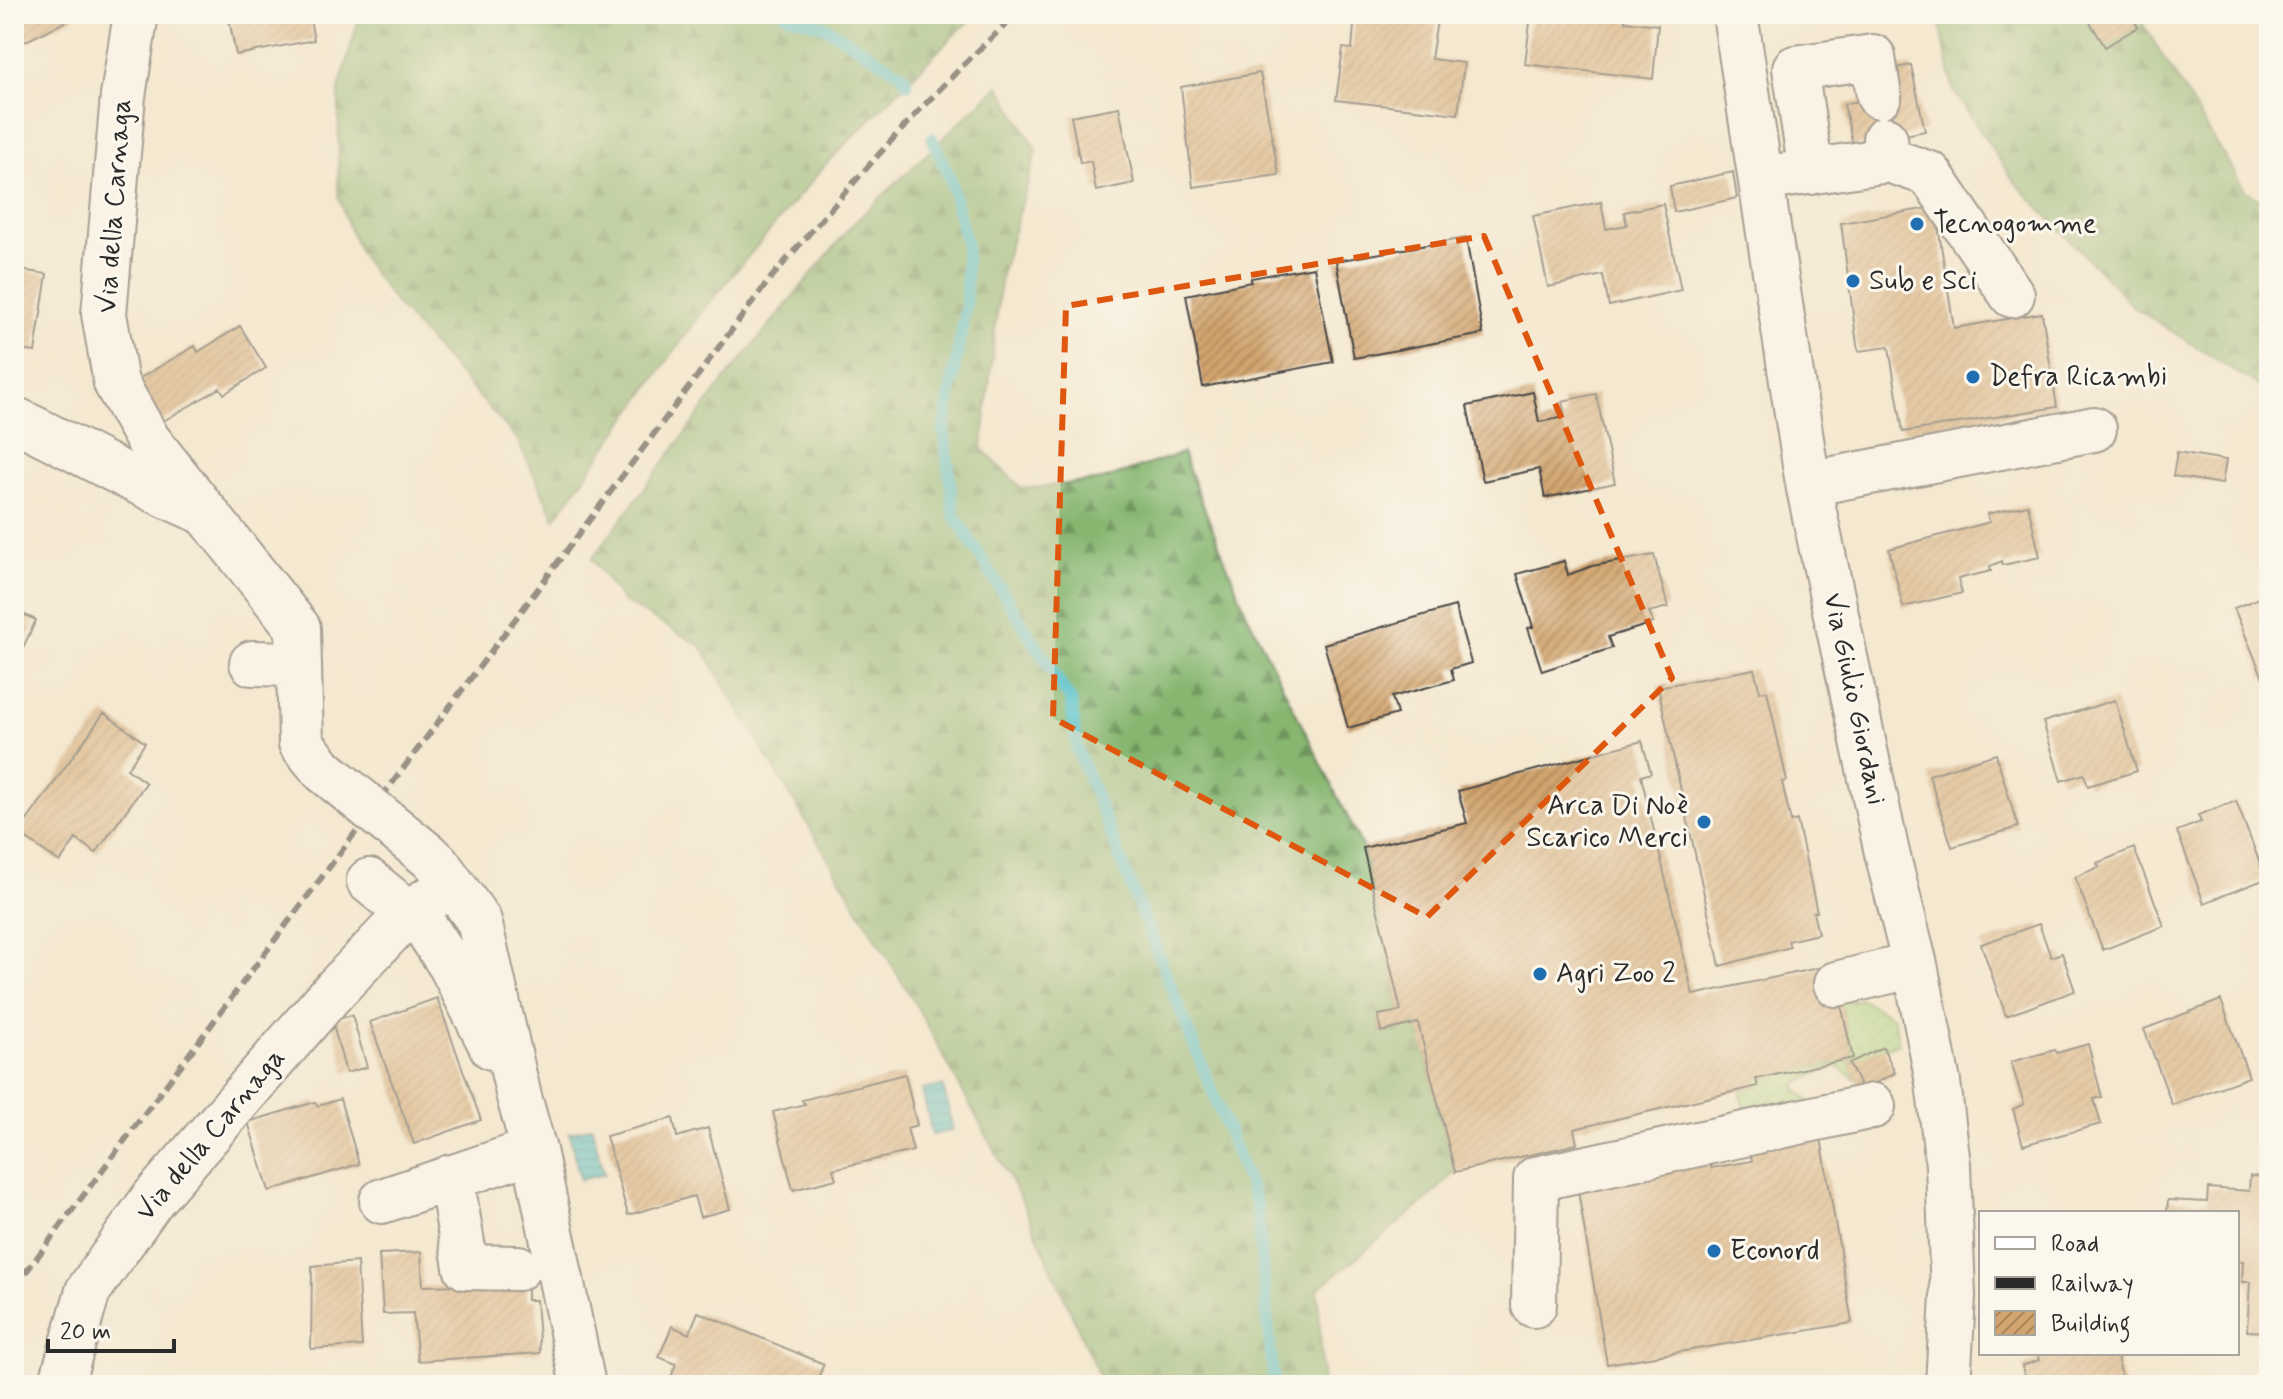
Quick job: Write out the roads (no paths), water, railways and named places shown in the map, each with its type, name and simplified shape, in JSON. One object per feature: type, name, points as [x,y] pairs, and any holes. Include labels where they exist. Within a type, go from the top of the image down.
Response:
[{"type":"street","name":"Via della Carnaga","points":[[136,14],[123,96],[104,314],[116,383],[148,440],[298,628],[301,743],[323,770],[444,872],[479,921],[534,1150],[583,1385]]},
{"type":"street","name":"Via Giulio Giordani","points":[[1735,14],[1808,484],[1938,1082],[1948,1165],[1953,1296],[1948,1385]]},
{"type":"street","points":[[1811,172],[1795,68],[1873,57],[1879,96]]},
{"type":"street","points":[[1759,180],[1811,172],[1886,150],[1930,174],[2012,295]]},
{"type":"street","name":"Via della Carnaga","points":[[14,419],[85,453],[145,488],[206,513]]},
{"type":"street","points":[[1808,484],[2094,429]]},
{"type":"street","points":[[252,663],[299,664]]},
{"type":"street","name":"Via della Carnaga","points":[[61,1385],[88,1291],[152,1200],[332,993],[444,872]]},
{"type":"street","name":"Via della Carnaga","points":[[369,881],[426,928],[451,966],[519,1097]]},
{"type":"street","points":[[1836,984],[1915,965]]},
{"type":"street","points":[[1534,1305],[1536,1179],[1873,1106]]},
{"type":"street","points":[[382,1201],[534,1150]]},
{"type":"street","points":[[451,1177],[466,1267],[518,1268]]},
{"type":"water","points":[[943,1086],[953,1130],[932,1135],[922,1090]]},
{"type":"water","points":[[592,1127],[604,1174],[580,1180],[569,1133]]},
{"type":"waterway","points":[[785,14],[826,27],[903,75],[907,84]]},
{"type":"waterway","points":[[932,138],[950,179],[966,243],[966,305],[944,429],[954,515],[1071,701],[1077,749],[1256,1202],[1274,1385]]},
{"type":"railway","points":[[14,1288],[770,279],[921,109],[1017,14]]},
{"type":"place","name":"Tecnogomme","points":[[1917,224]]},
{"type":"place","name":"Sub e Sci","points":[[1853,281]]},
{"type":"place","name":"Defra Ricambi","points":[[1973,377]]},
{"type":"place","name":"Arca Di Noè Scarico Merci","points":[[1704,822]]},
{"type":"place","name":"Agri Zoo 2","points":[[1540,974]]},
{"type":"place","name":"Econord","points":[[1714,1251]]}]
